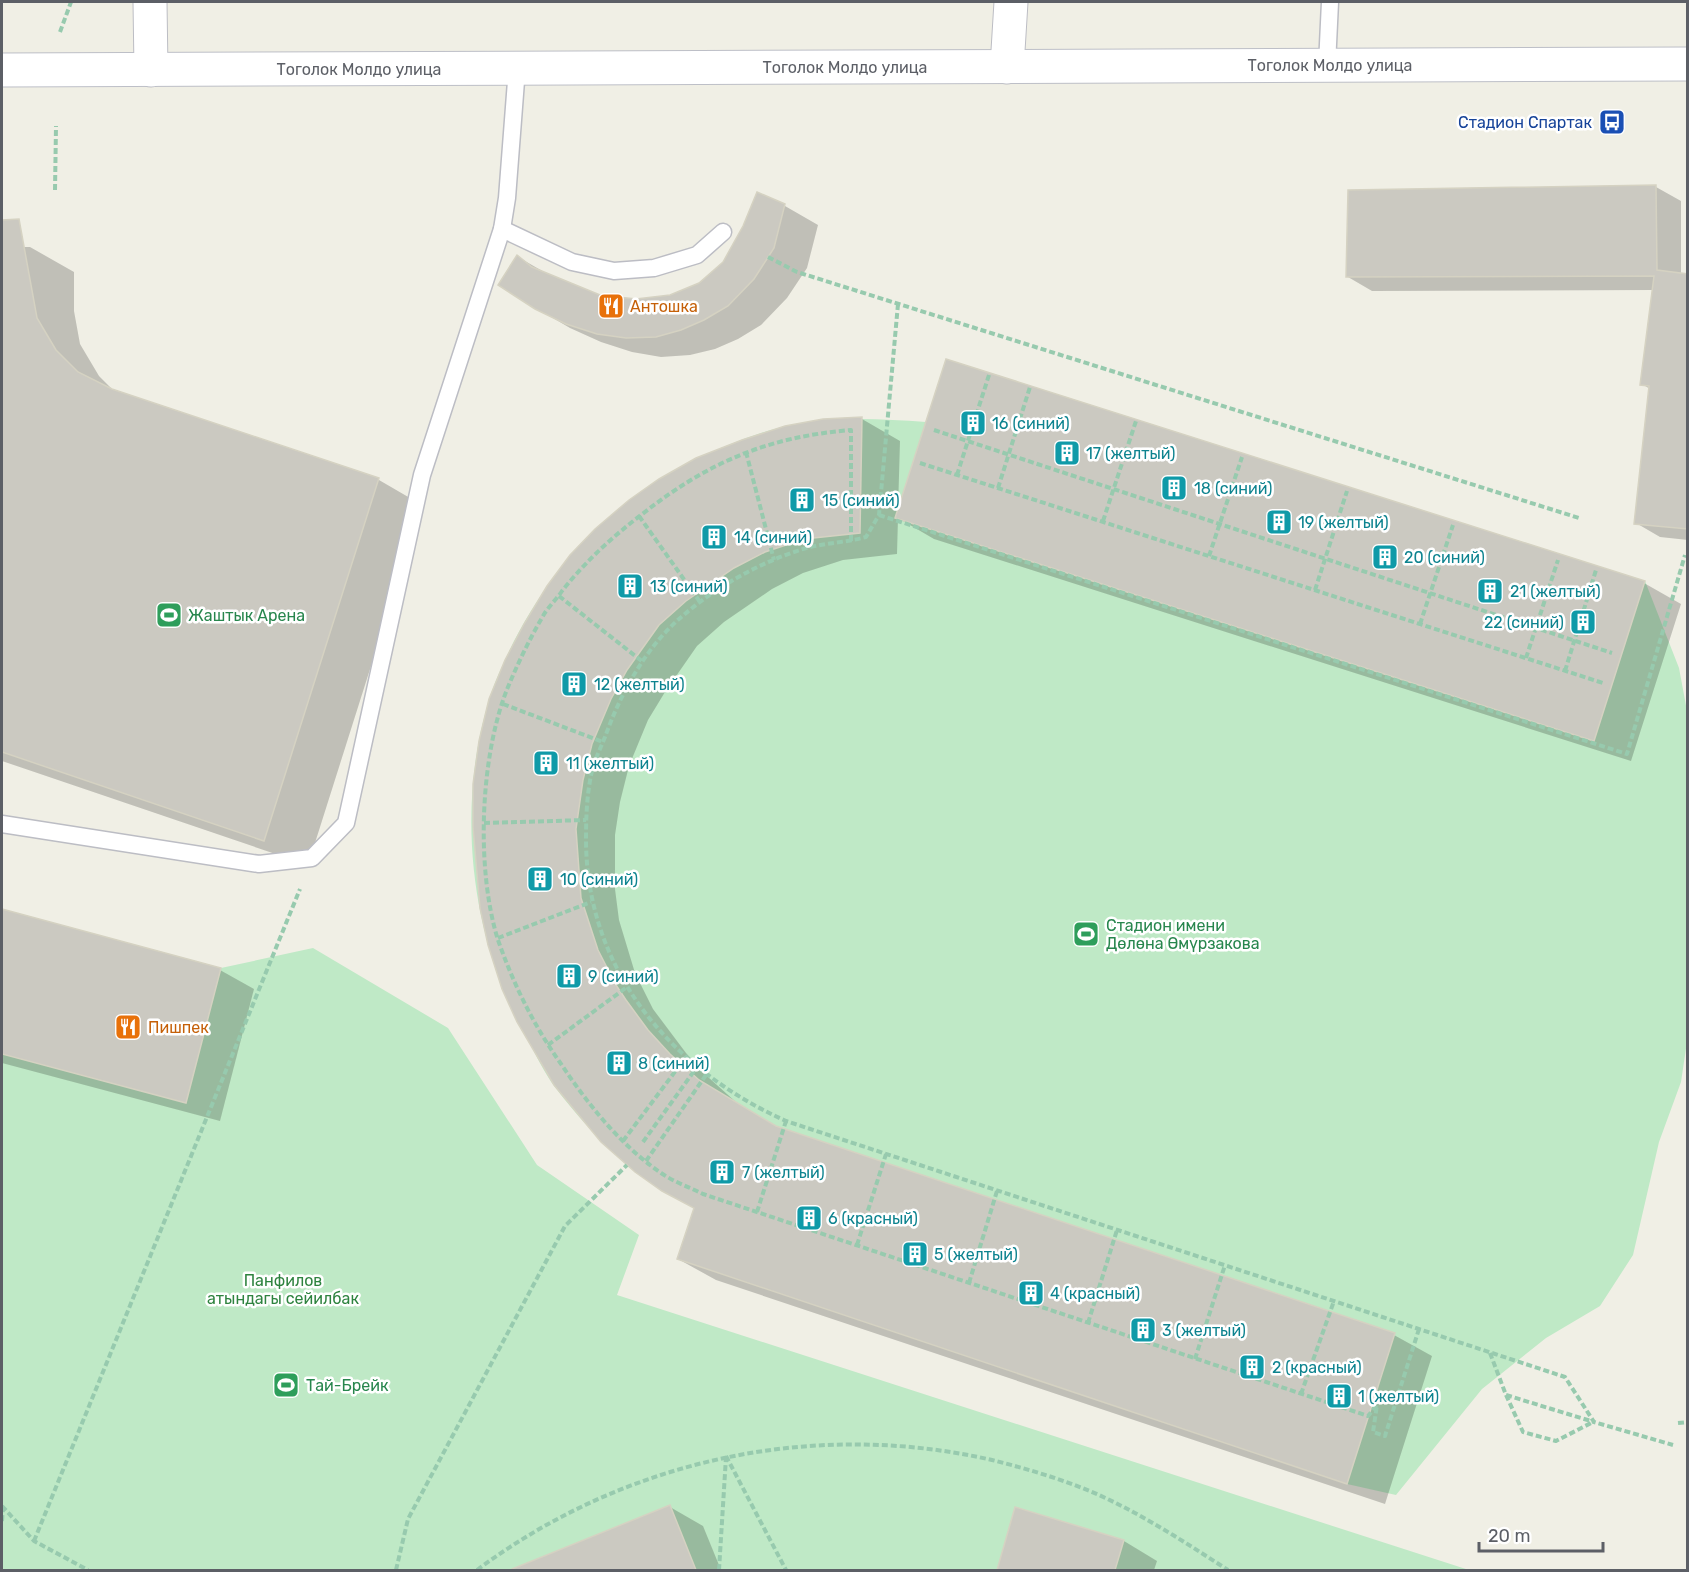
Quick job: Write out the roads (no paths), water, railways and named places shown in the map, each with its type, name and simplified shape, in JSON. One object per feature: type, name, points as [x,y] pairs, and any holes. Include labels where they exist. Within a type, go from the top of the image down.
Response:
[{"type":"main road","points":[[150,2],[151,70]]},
{"type":"main road","points":[[1007,67],[1011,2]]},
{"type":"main road","name":"Тоголок Молдо улица","points":[[2,70],[1688,64]]},
{"type":"lane","points":[[1327,65],[1330,2]]},
{"type":"lane","points":[[2,824],[259,864],[312,858],[346,823],[422,475],[502,228],[507,198],[517,68]]},
{"type":"lane","points":[[502,228],[572,262],[614,271],[654,268],[697,255],[723,232]]},
{"type":"place","name":"Стадион Спартак","points":[[1612,122]]},
{"type":"place","name":"Антошка","points":[[611,306]]},
{"type":"place","name":"16 (синий)","points":[[973,423]]},
{"type":"place","name":"17 (желтый)","points":[[1067,453]]},
{"type":"place","name":"18 (синий)","points":[[1174,488]]},
{"type":"place","name":"15 (синий)","points":[[802,500]]},
{"type":"place","name":"19 (желтый)","points":[[1279,522]]},
{"type":"place","name":"14 (синий)","points":[[714,537]]},
{"type":"place","name":"20 (синий)","points":[[1385,557]]},
{"type":"place","name":"13 (синий)","points":[[630,586]]},
{"type":"place","name":"21 (желтый)","points":[[1490,591]]},
{"type":"place","name":"Жаштык Арена","points":[[169,615]]},
{"type":"place","name":"22 (синий)","points":[[1583,622]]},
{"type":"place","name":"12 (желтый)","points":[[574,684]]},
{"type":"place","name":"11 (желтый)","points":[[546,763]]},
{"type":"place","name":"10 (синий)","points":[[540,879]]},
{"type":"place","name":"Стадион имени Дөлөна Өмүрзакова","points":[[1086,934]]},
{"type":"place","name":"9 (синий)","points":[[569,976]]},
{"type":"place","name":"Пишпек","points":[[128,1027]]},
{"type":"place","name":"8 (синий)","points":[[619,1063]]},
{"type":"place","name":"7 (желтый)","points":[[722,1172]]},
{"type":"place","name":"6 (красный)","points":[[809,1218]]},
{"type":"place","name":"5 (желтый)","points":[[915,1254]]},
{"type":"place","name":"4 (красный)","points":[[1031,1293]]},
{"type":"place","name":"3 (желтый)","points":[[1143,1330]]},
{"type":"place","name":"2 (красный)","points":[[1252,1367]]},
{"type":"place","name":"Тай-Брейк","points":[[286,1385]]},
{"type":"place","name":"1 (желтый)","points":[[1339,1396]]},
{"type":"park label","name":"Панфилов атындагы сейилбак","points":[[283,1289]]}]
